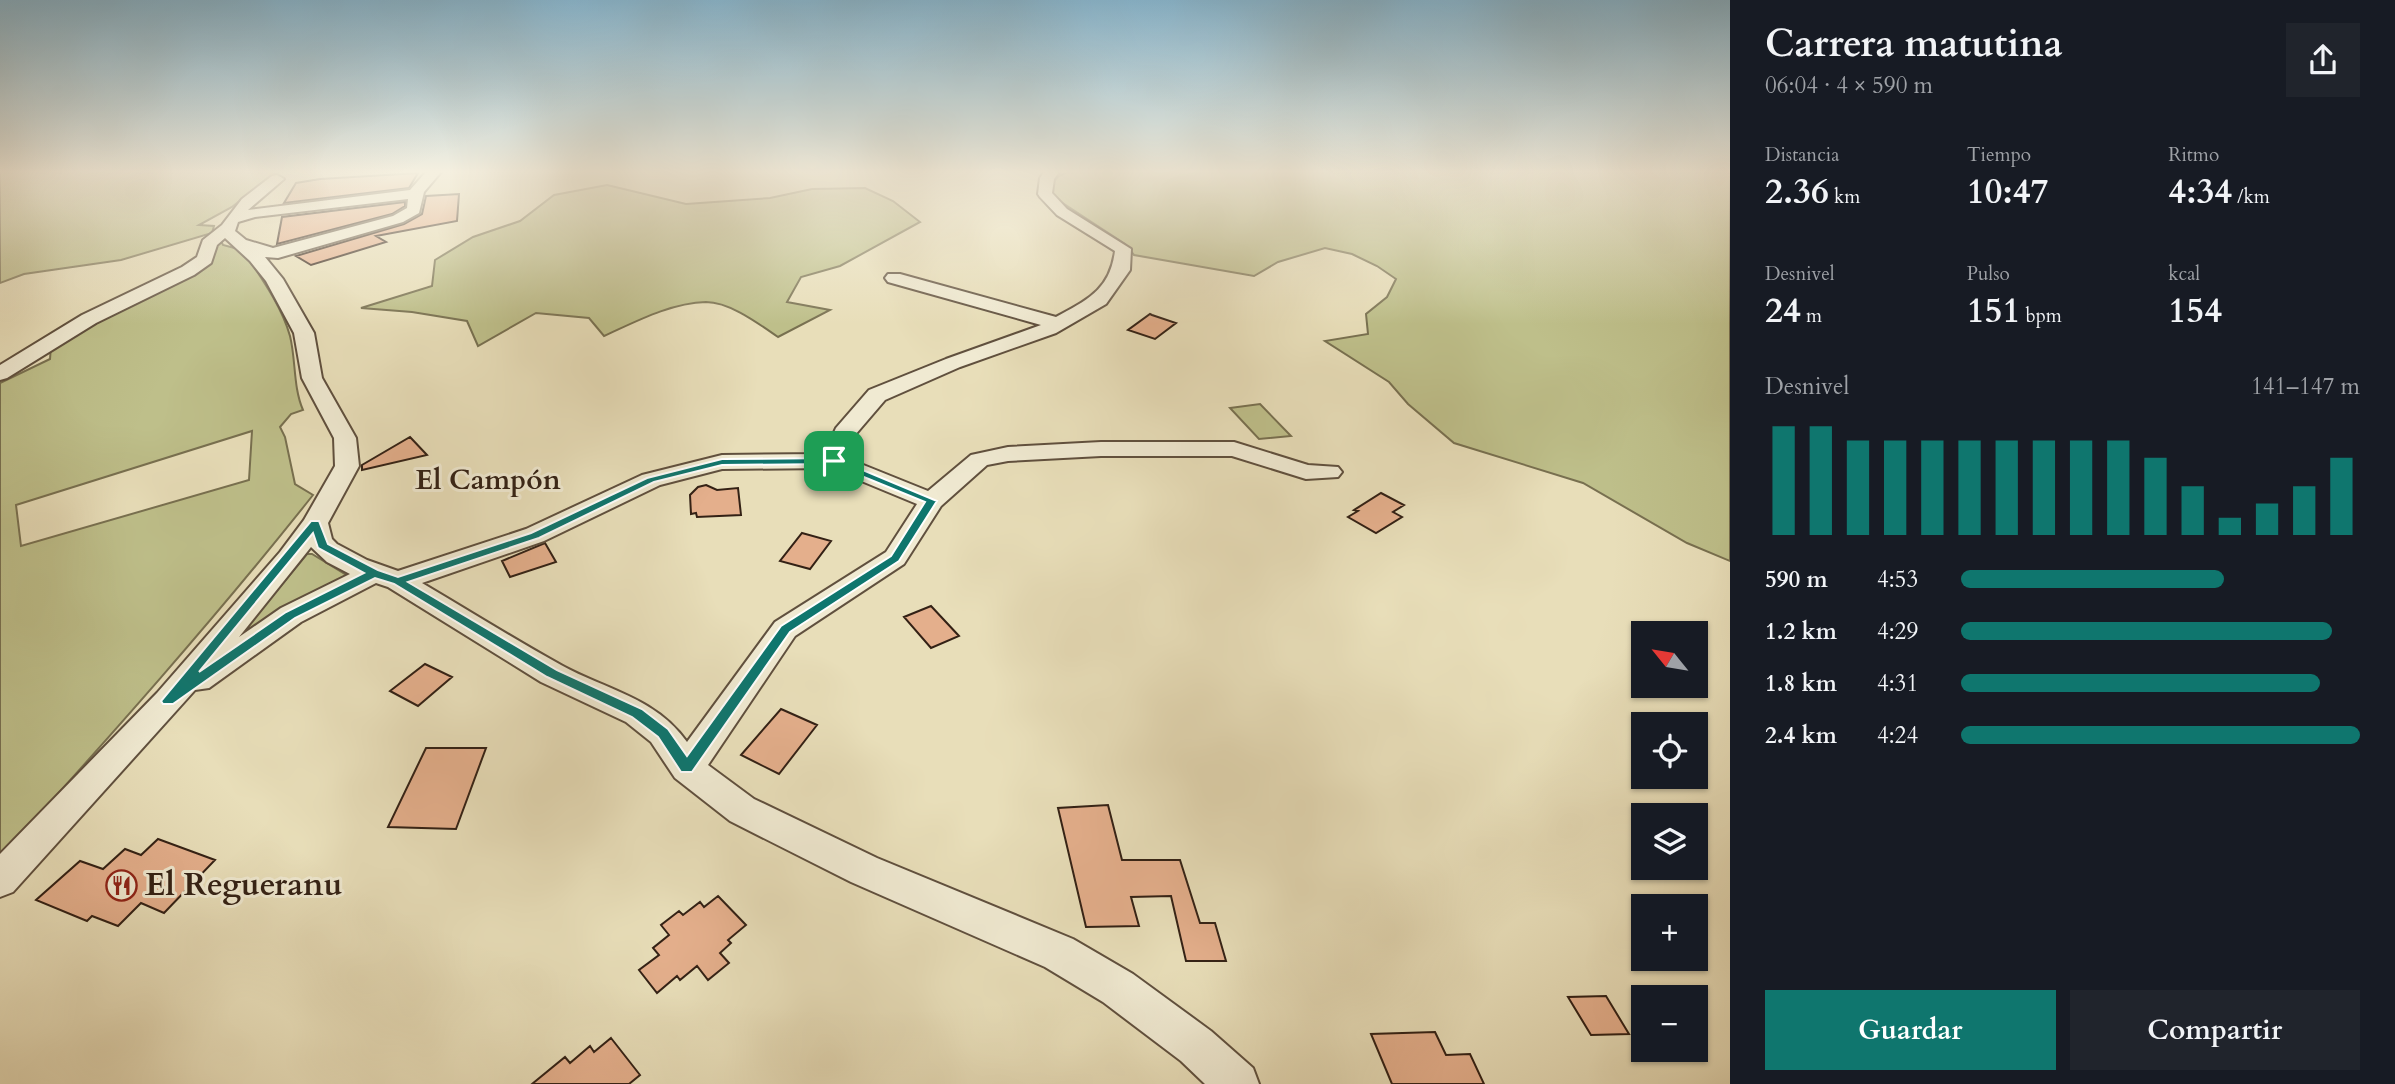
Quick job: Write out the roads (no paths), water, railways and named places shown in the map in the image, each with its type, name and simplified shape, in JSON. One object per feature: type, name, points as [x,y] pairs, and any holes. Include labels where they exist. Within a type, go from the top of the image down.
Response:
[{"type":"street","points":[[0,880],[168,701],[315,523],[347,466],[345,438],[312,378],[304,333],[274,279],[256,257],[230,237],[230,223]]},
{"type":"street","points":[[0,374],[89,319],[188,271],[205,258],[209,243],[230,223]]},
{"type":"street","points":[[254,223],[272,254],[274,279]]},
{"type":"street","points":[[242,244],[252,245],[272,254],[385,223]]},
{"type":"street","points":[[834,461],[844,433],[877,395],[1058,324],[1100,300],[1121,270],[1123,249],[1079,223]]},
{"type":"street","points":[[894,278],[1058,324]]},
{"type":"street","points":[[687,768],[785,629],[895,558],[931,501],[979,460],[1008,454],[1101,449],[1234,449],[1306,472],[1330,472]]},
{"type":"street","points":[[168,701],[291,615],[386,577],[535,535],[650,480],[722,462],[834,461],[931,501]]},
{"type":"street","points":[[315,523],[323,546],[386,577],[552,674],[637,713],[663,733],[687,768],[742,810],[864,870],[1059,953],[1118,988],[1195,1046],[1237,1084]]},
{"type":"place","name":"El Regueranu","points":[[122,885]]},
{"type":"district","name":"El Campón","points":[[488,480]]}]
